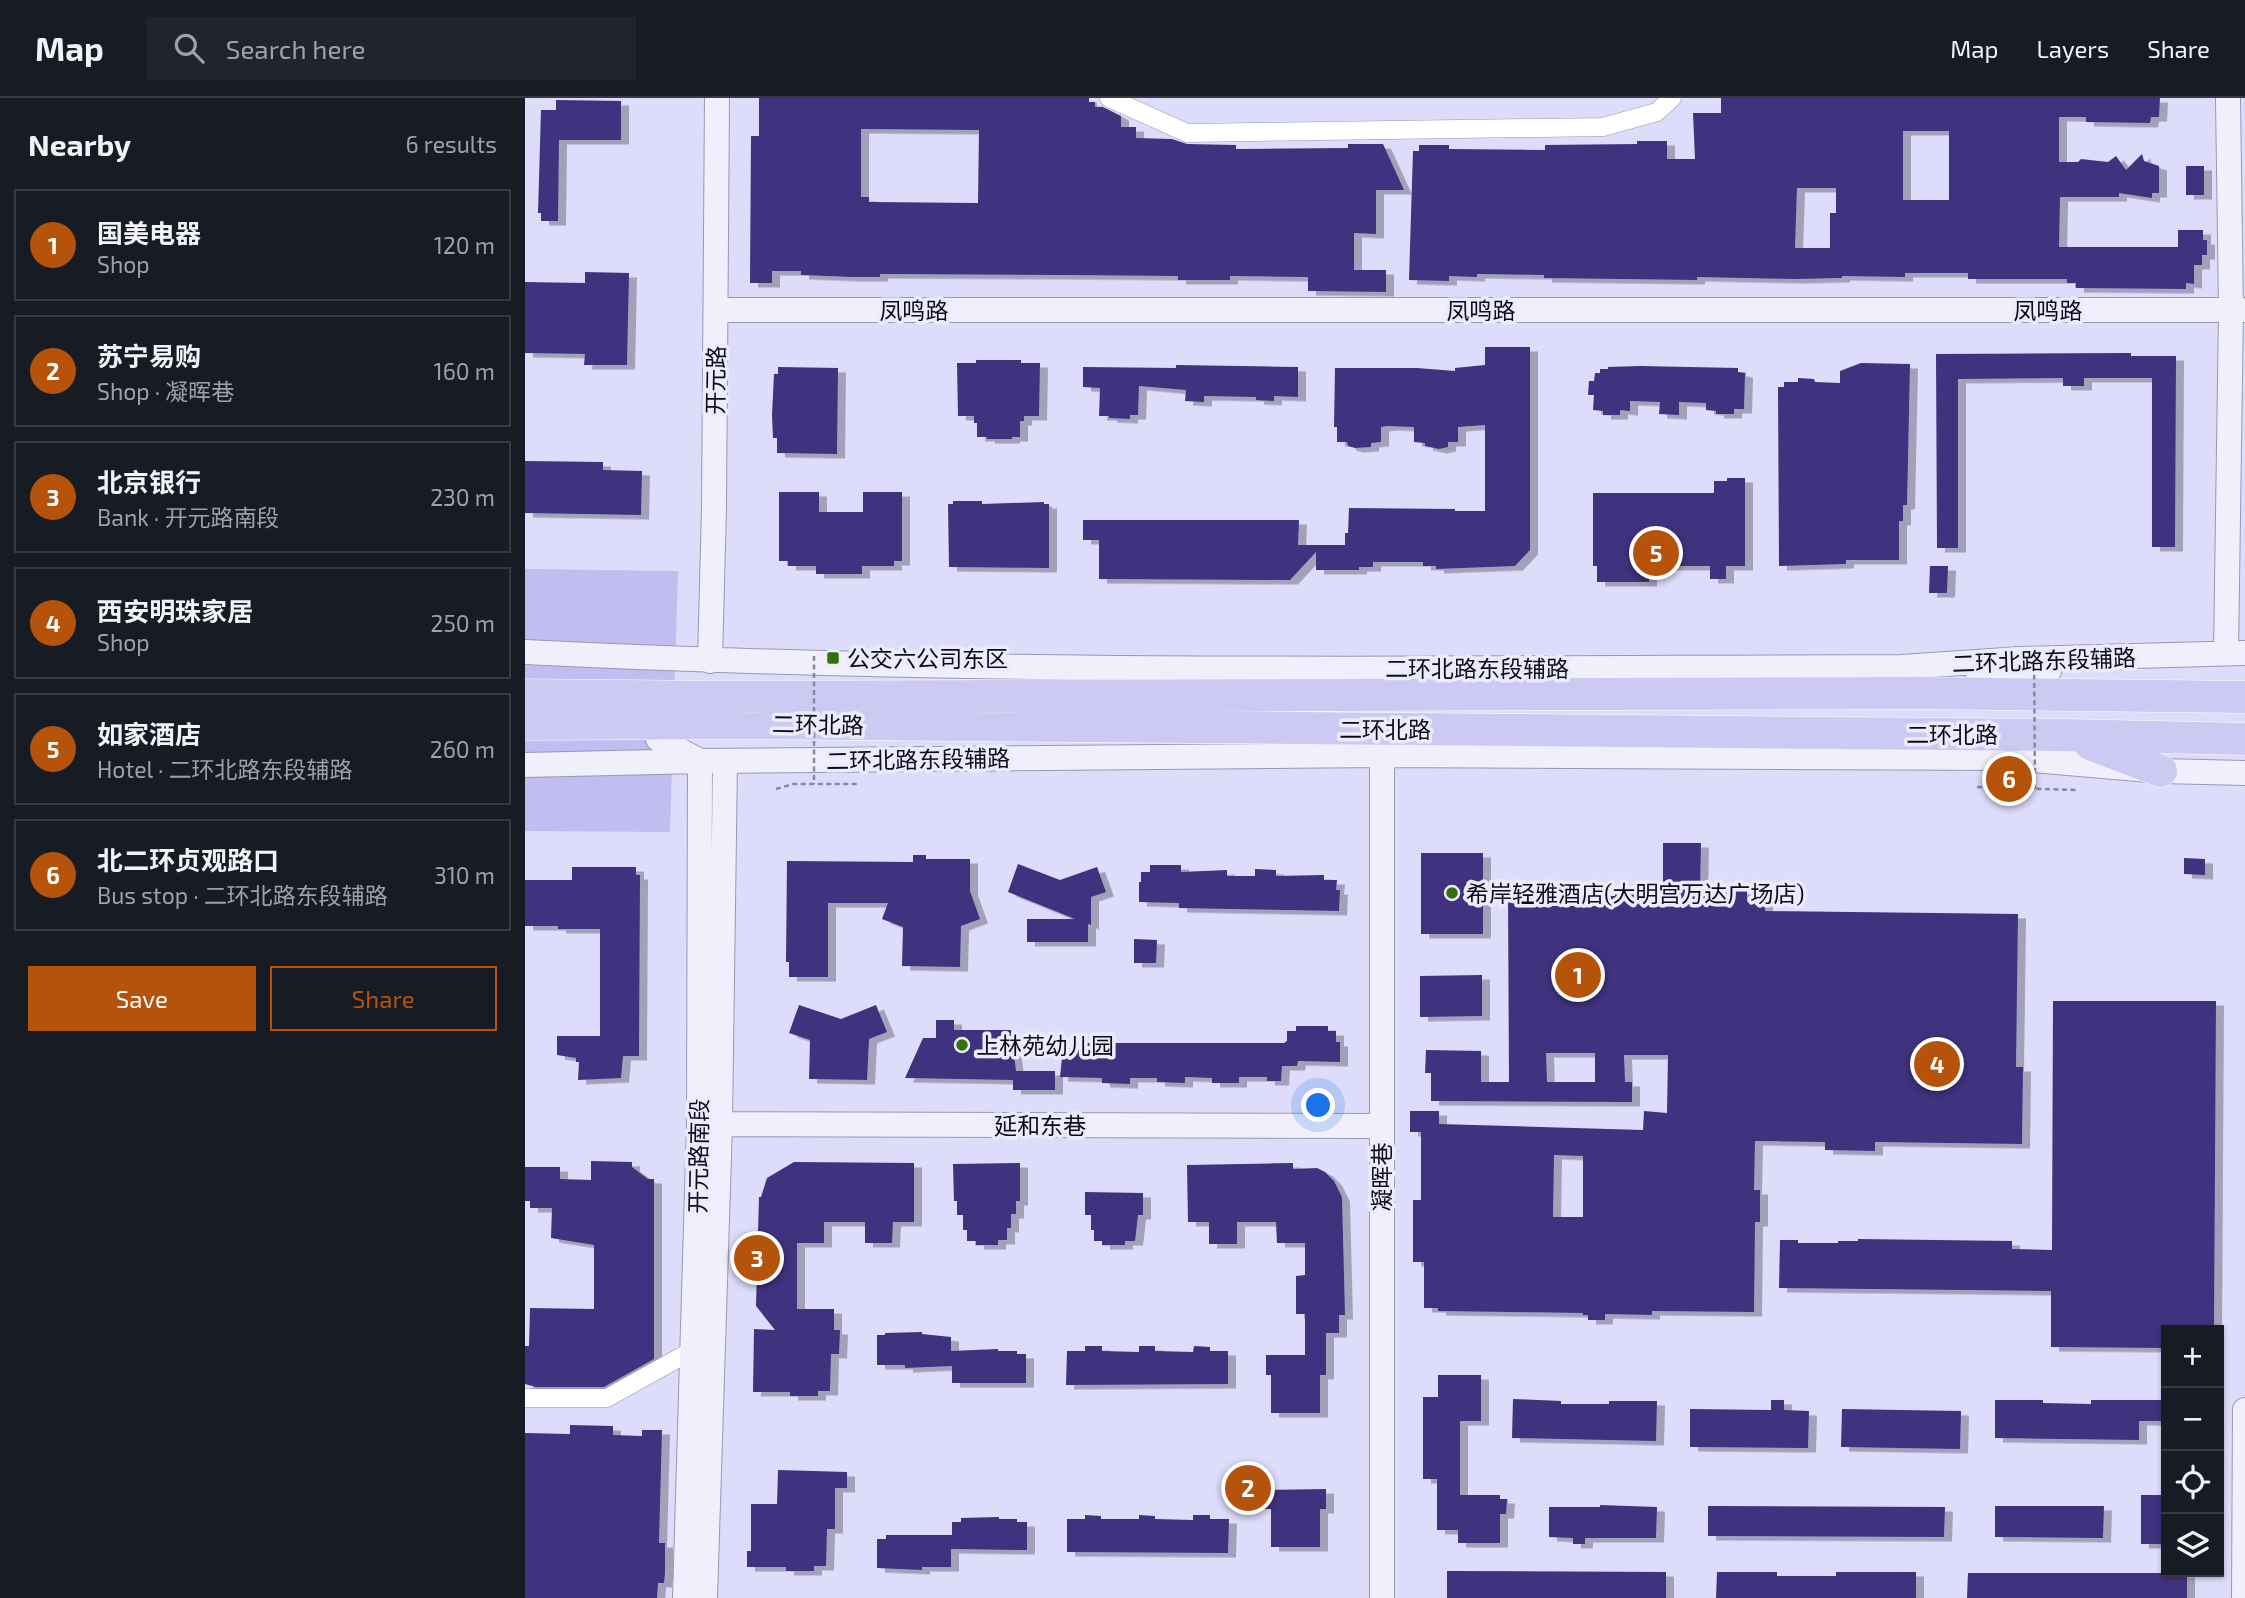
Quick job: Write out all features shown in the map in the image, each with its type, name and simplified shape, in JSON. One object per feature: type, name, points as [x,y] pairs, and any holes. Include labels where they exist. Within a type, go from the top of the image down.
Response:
[{"type":"highway","points":[[525,689],[575,695]]},
{"type":"highway","name":"二环北路","points":[[525,695],[720,697],[1920,693],[2245,697]]},
{"type":"highway","name":"二环北路","points":[[525,724],[740,723],[2245,739]]},
{"type":"highway","points":[[525,743],[601,738],[658,739],[740,723]]},
{"type":"highway","points":[[2065,735],[2161,771]]},
{"type":"street","name":"开元路","points":[[710,661],[717,98]]},
{"type":"street","points":[[1109,98],[1187,133],[1603,127],[1657,112],[1672,98]]},
{"type":"street","points":[[2228,98],[2238,310],[2236,653]]},
{"type":"street","name":"凤鸣路","points":[[716,310],[2238,310]]},
{"type":"street","name":"二环北路东段辅路","points":[[525,652],[710,661],[1170,669],[1902,667],[2007,660],[2236,653]]},
{"type":"street","points":[[1920,693],[2129,657]]},
{"type":"street","points":[[658,739],[700,761]]},
{"type":"street","name":"二环北路东段辅路","points":[[525,765],[1382,755],[2009,758],[2161,771],[2245,773]]},
{"type":"street","name":"凝晖巷","points":[[1382,755],[1382,1598]]},
{"type":"street","name":"开元路南段","points":[[685,1598],[692,1350],[710,1124],[700,761]]},
{"type":"street","name":"开元路南段","points":[[705,1598],[710,1124],[725,761]]},
{"type":"street","name":"延和东巷","points":[[710,1124],[1381,1126]]},
{"type":"street","points":[[525,1398],[607,1398],[692,1350]]},
{"type":"street","points":[[2244,1598],[2245,1410]]},
{"type":"path","points":[[2034,649],[2035,789]]},
{"type":"path","points":[[814,656],[814,784]]},
{"type":"path","points":[[776,789],[793,784],[857,783]]},
{"type":"path","points":[[1977,787],[2077,790]]},
{"type":"shaded area","points":[[525,569],[678,571],[670,832],[525,831]]},
{"type":"building","points":[[759,98],[1089,98],[1089,102],[1095,102],[1095,107],[1103,107],[1121,116],[1121,127],[1136,127],[1136,138],[1172,139],[1187,144],[1236,145],[1236,149],[1348,148],[1348,144],[1383,144],[1404,190],[1376,190],[1376,234],[1354,233],[1354,270],[1386,270],[1386,292],[1308,291],[1308,277],[1230,276],[1230,280],[1178,280],[1178,276],[880,274],[880,277],[853,277],[801,275],[801,271],[772,271],[772,283],[750,283],[751,136],[759,136]],"holes":[[[861,129],[979,130],[978,203],[869,202],[869,197],[861,197]]]},
{"type":"building","points":[[1721,98],[2160,98],[2159,117],[2151,117],[2150,123],[2086,122],[2086,117],[2059,117],[2059,162],[2078,162],[2081,159],[2108,162],[2116,156],[2126,170],[2142,154],[2144,161],[2159,166],[2159,193],[2152,193],[2152,198],[2119,193],[2119,197],[2060,197],[2059,247],[2178,247],[2178,230],[2203,230],[2203,240],[2207,240],[2207,255],[2202,255],[2202,265],[2194,265],[2194,284],[2186,283],[2186,289],[2076,288],[2076,283],[2067,283],[2067,279],[1968,279],[1968,273],[1905,273],[1905,277],[1842,276],[1795,279],[1697,277],[1697,280],[1544,278],[1544,275],[1477,274],[1477,277],[1449,276],[1449,281],[1409,280],[1413,151],[1419,151],[1419,145],[1449,145],[1449,149],[1545,150],[1545,145],[1667,141],[1667,159],[1695,159],[1693,113],[1721,113]],"holes":[[[1903,131],[1949,131],[1949,200],[1903,200]],[[1797,188],[1836,188],[1836,213],[1830,213],[1830,248],[1795,248]]]},
{"type":"building","points":[[556,100],[621,101],[621,140],[559,140],[558,221],[541,221],[541,213],[538,213],[541,110],[556,110]]},
{"type":"building","points":[[2186,166],[2204,166],[2204,195],[2186,195]]},
{"type":"building","points":[[585,272],[629,273],[627,365],[584,365],[585,354],[525,353],[525,282],[585,283]]},
{"type":"building","points":[[1485,347],[1530,347],[1530,550],[1515,566],[1436,569],[1436,566],[1423,566],[1423,562],[1373,562],[1373,567],[1359,567],[1359,570],[1316,570],[1316,552],[1290,580],[1099,579],[1099,540],[1083,540],[1083,520],[1299,520],[1298,545],[1345,545],[1349,508],[1485,511],[1485,425],[1458,427],[1458,442],[1448,442],[1448,447],[1439,449],[1414,442],[1414,427],[1381,427],[1381,442],[1371,443],[1371,447],[1355,448],[1348,446],[1347,442],[1337,442],[1337,427],[1334,427],[1335,368],[1455,371],[1455,368],[1485,365]]},
{"type":"building","points":[[2131,353],[2131,356],[2176,356],[2175,547],[2152,547],[2152,378],[2084,378],[2084,386],[2063,386],[2063,378],[1958,379],[1958,548],[1937,548],[1936,354]]},
{"type":"building","points":[[976,360],[1021,360],[1021,363],[1040,363],[1039,416],[1024,416],[1024,421],[1020,421],[1020,437],[977,437],[974,416],[958,416],[957,363],[976,363]]},
{"type":"building","points":[[1861,363],[1910,364],[1907,505],[1903,505],[1903,521],[1899,521],[1899,560],[1846,560],[1846,564],[1779,566],[1778,387],[1784,387],[1784,382],[1798,382],[1798,378],[1840,383],[1840,371]]},
{"type":"building","points":[[1176,365],[1298,367],[1298,397],[1274,396],[1274,401],[1256,400],[1256,397],[1204,396],[1204,402],[1185,401],[1186,390],[1139,386],[1138,415],[1130,415],[1130,419],[1099,416],[1100,388],[1083,387],[1083,367],[1176,368]]},
{"type":"building","points":[[778,367],[838,368],[837,454],[777,453],[772,415],[774,374],[778,374]]},
{"type":"building","points":[[1608,367],[1738,368],[1738,372],[1745,373],[1744,409],[1734,409],[1734,414],[1716,414],[1716,411],[1706,410],[1706,403],[1679,402],[1679,415],[1659,414],[1660,402],[1630,401],[1630,411],[1620,410],[1620,415],[1603,415],[1603,411],[1593,410],[1594,395],[1588,395],[1589,381],[1594,381],[1595,373]]},
{"type":"building","points":[[525,461],[603,462],[603,470],[642,471],[641,515],[525,513]]},
{"type":"building","points":[[1727,478],[1745,478],[1745,566],[1726,566],[1726,579],[1710,579],[1710,566],[1649,566],[1649,582],[1597,582],[1597,566],[1593,566],[1593,493],[1714,493],[1714,481],[1727,481]]},
{"type":"building","points":[[779,492],[819,492],[819,512],[863,512],[863,492],[902,492],[902,561],[894,561],[894,566],[862,566],[862,574],[816,574],[816,566],[788,566],[788,561],[779,561]]},
{"type":"building","points":[[953,501],[1049,504],[1049,568],[949,567],[948,504],[953,504]]},
{"type":"building","points":[[1930,566],[1948,566],[1947,593],[1929,593]]},
{"type":"building","points":[[1663,843],[1701,843],[1700,890],[1747,890],[1747,902],[1765,902],[1765,911],[2018,914],[2016,1067],[2023,1067],[2022,1144],[1875,1142],[1875,1151],[1825,1150],[1825,1142],[1755,1141],[1754,1190],[1760,1190],[1760,1222],[1755,1222],[1754,1312],[1652,1311],[1652,1315],[1605,1314],[1605,1320],[1588,1320],[1588,1315],[1583,1313],[1438,1311],[1438,1308],[1424,1308],[1424,1262],[1413,1262],[1413,1200],[1421,1200],[1421,1132],[1410,1132],[1410,1111],[1439,1111],[1439,1124],[1643,1130],[1644,1111],[1667,1113],[1668,1055],[1624,1055],[1625,1082],[1632,1082],[1632,1102],[1431,1101],[1431,1073],[1425,1073],[1426,1050],[1481,1051],[1481,1082],[1509,1082],[1508,892],[1548,892],[1548,896],[1615,896],[1615,891],[1663,890]],"holes":[[[1546,1053],[1595,1053],[1595,1082],[1547,1082]],[[1554,1155],[1583,1156],[1583,1217],[1553,1217]]]},
{"type":"building","name":"希岸轻雅酒店(大明宫万达广场店)","points":[[1421,853],[1483,853],[1483,934],[1421,934]]},
{"type":"building","points":[[913,855],[926,855],[926,859],[970,859],[970,891],[980,919],[961,926],[960,967],[902,966],[903,927],[882,919],[888,903],[828,903],[828,977],[789,977],[789,962],[786,962],[787,861],[913,862]]},
{"type":"building","points":[[2184,858],[2205,859],[2205,875],[2184,874]]},
{"type":"building","points":[[1018,864],[1060,880],[1097,867],[1106,892],[1091,897],[1088,942],[1027,942],[1027,919],[1075,919],[1008,892]]},
{"type":"building","points":[[1150,865],[1181,865],[1181,872],[1227,870],[1227,876],[1255,876],[1255,869],[1276,870],[1276,876],[1324,875],[1324,880],[1337,880],[1336,890],[1340,890],[1339,911],[1179,908],[1179,903],[1139,902],[1141,872],[1150,872]]},
{"type":"building","points":[[572,867],[636,867],[636,875],[640,875],[639,1056],[623,1056],[621,1078],[578,1080],[579,1062],[576,1062],[576,1058],[557,1055],[557,1036],[600,1036],[600,929],[525,926],[525,880],[572,880]]},
{"type":"building","points":[[1134,939],[1157,940],[1156,963],[1134,963]]},
{"type":"building","points":[[1482,975],[1482,1016],[1420,1017],[1420,976]]},
{"type":"building","points":[[2053,1001],[2216,1001],[2214,1325],[2161,1325],[2161,1348],[2051,1347],[2051,1291],[1779,1288],[1780,1240],[1798,1240],[1798,1243],[1838,1243],[1858,1239],[2012,1241],[2012,1249],[2052,1250]]},
{"type":"building","points":[[799,1005],[841,1019],[876,1005],[887,1032],[869,1039],[867,1080],[809,1079],[810,1040],[789,1033]]},
{"type":"building","points":[[936,1020],[954,1020],[954,1030],[1011,1030],[1016,1071],[1055,1071],[1055,1090],[1013,1090],[1013,1080],[905,1078],[923,1038],[936,1038]]},
{"type":"building","points":[[1296,1026],[1328,1026],[1328,1031],[1336,1031],[1336,1042],[1340,1042],[1340,1062],[1298,1061],[1297,1066],[1282,1066],[1281,1081],[1267,1081],[1267,1077],[1239,1077],[1239,1083],[1212,1083],[1212,1078],[1185,1077],[1185,1083],[1157,1082],[1157,1078],[1130,1078],[1130,1084],[1102,1083],[1102,1078],[1060,1077],[1063,1048],[1072,1048],[1072,1043],[1284,1043],[1287,1041],[1287,1031],[1296,1031]]},
{"type":"building","points":[[591,1161],[632,1162],[632,1167],[648,1179],[654,1179],[654,1359],[604,1387],[536,1387],[525,1384],[525,1346],[529,1346],[530,1308],[594,1309],[594,1245],[551,1238],[552,1208],[530,1208],[530,1201],[525,1201],[525,1167],[560,1167],[560,1179],[591,1180]]},
{"type":"building","points":[[794,1162],[914,1163],[914,1222],[893,1222],[892,1243],[865,1243],[865,1222],[824,1222],[824,1243],[797,1243],[797,1309],[834,1309],[834,1330],[840,1330],[839,1354],[831,1354],[830,1391],[818,1391],[818,1396],[790,1396],[790,1392],[753,1392],[754,1329],[775,1330],[756,1306],[759,1197],[767,1178]]},
{"type":"building","points":[[1020,1163],[1020,1201],[1016,1201],[1016,1214],[1011,1214],[1011,1228],[1007,1228],[1007,1240],[998,1240],[998,1245],[976,1245],[976,1241],[967,1241],[967,1230],[963,1230],[963,1215],[957,1215],[957,1201],[954,1201],[953,1164]]},
{"type":"building","points":[[1293,1163],[1293,1169],[1317,1168],[1325,1172],[1334,1181],[1342,1197],[1345,1315],[1339,1315],[1339,1333],[1326,1333],[1326,1375],[1320,1375],[1320,1413],[1271,1413],[1271,1375],[1266,1375],[1266,1355],[1305,1355],[1305,1314],[1296,1314],[1296,1276],[1305,1275],[1305,1243],[1277,1243],[1276,1222],[1237,1222],[1237,1244],[1209,1244],[1209,1222],[1188,1222],[1187,1165]]},
{"type":"building","points":[[1085,1192],[1143,1193],[1143,1215],[1138,1215],[1135,1241],[1125,1241],[1125,1245],[1102,1245],[1102,1241],[1094,1241],[1091,1215],[1085,1215]]},
{"type":"building","points":[[922,1332],[951,1337],[951,1351],[998,1349],[1026,1354],[1026,1383],[952,1383],[952,1366],[905,1368],[905,1365],[877,1365],[877,1335]]},
{"type":"building","points":[[1085,1346],[1102,1346],[1102,1351],[1139,1352],[1139,1346],[1155,1346],[1155,1351],[1193,1352],[1194,1346],[1210,1347],[1210,1351],[1228,1351],[1228,1384],[1066,1385],[1067,1351],[1085,1351]]},
{"type":"building","points":[[1438,1375],[1481,1375],[1481,1421],[1460,1421],[1460,1495],[1500,1495],[1500,1499],[1507,1499],[1506,1514],[1500,1514],[1500,1543],[1458,1543],[1458,1530],[1437,1530],[1437,1479],[1423,1479],[1423,1397],[1438,1397]]},
{"type":"building","points":[[1513,1399],[1561,1401],[1561,1404],[1657,1401],[1656,1441],[1512,1438]]},
{"type":"building","points":[[1771,1400],[1784,1400],[1784,1410],[1809,1411],[1808,1448],[1690,1447],[1690,1409],[1771,1410]]},
{"type":"building","points":[[1995,1400],[2091,1404],[2091,1400],[2161,1400],[2161,1421],[2139,1421],[2139,1440],[1995,1438]]},
{"type":"building","points":[[1842,1409],[1961,1411],[1960,1449],[1841,1447]]},
{"type":"building","points":[[570,1425],[613,1426],[613,1435],[642,1436],[642,1430],[662,1430],[659,1543],[665,1543],[665,1573],[664,1583],[658,1583],[657,1598],[525,1598],[525,1433],[570,1434]]},
{"type":"building","points":[[778,1470],[847,1472],[847,1488],[835,1488],[835,1529],[827,1529],[826,1566],[814,1566],[814,1571],[786,1571],[786,1567],[747,1567],[747,1551],[751,1551],[751,1504],[777,1504]]},
{"type":"building","points":[[1326,1489],[1326,1509],[1320,1509],[1320,1547],[1271,1547],[1271,1509],[1265,1509],[1265,1490]]},
{"type":"building","points":[[2141,1495],[2161,1495],[2161,1544],[2141,1544]]},
{"type":"building","points":[[1708,1506],[1945,1507],[1944,1537],[1708,1536]]},
{"type":"building","points":[[1995,1506],[2104,1506],[2103,1538],[1995,1537]]},
{"type":"building","points":[[1549,1507],[1657,1507],[1656,1538],[1585,1538],[1585,1544],[1573,1544],[1573,1538],[1549,1537]]},
{"type":"building","points":[[1085,1515],[1101,1516],[1101,1519],[1139,1519],[1139,1515],[1155,1516],[1155,1519],[1193,1520],[1193,1515],[1210,1515],[1210,1519],[1229,1519],[1228,1553],[1067,1552],[1067,1519],[1085,1519]]},
{"type":"building","points":[[999,1517],[1027,1522],[1027,1550],[951,1549],[951,1567],[922,1567],[922,1570],[877,1568],[877,1539],[886,1539],[886,1535],[952,1535],[952,1522],[961,1522],[961,1518]]},
{"type":"building","points":[[1447,1571],[1666,1572],[1666,1598],[1447,1598]]},
{"type":"building","points":[[1717,1572],[1836,1576],[1836,1572],[1916,1572],[1916,1598],[1716,1598]]},
{"type":"building","points":[[1968,1573],[2161,1573],[2161,1577],[2187,1577],[2187,1598],[1967,1598]]},
{"type":"place","name":"如家酒店","points":[[1656,553]]},
{"type":"place","name":"公交六公司东区","points":[[833,658]]},
{"type":"place","name":"北二环贞观路口","points":[[2009,779]]},
{"type":"place","name":"希岸轻雅酒店(大明宫万达广场店)","points":[[1452,893]]},
{"type":"place","name":"国美电器","points":[[1578,975]]},
{"type":"place","name":"上林苑幼儿园","points":[[962,1045]]},
{"type":"place","name":"西安明珠家居","points":[[1937,1064]]},
{"type":"place","name":"北京银行","points":[[757,1258]]},
{"type":"place","name":"苏宁易购","points":[[1248,1488]]}]
